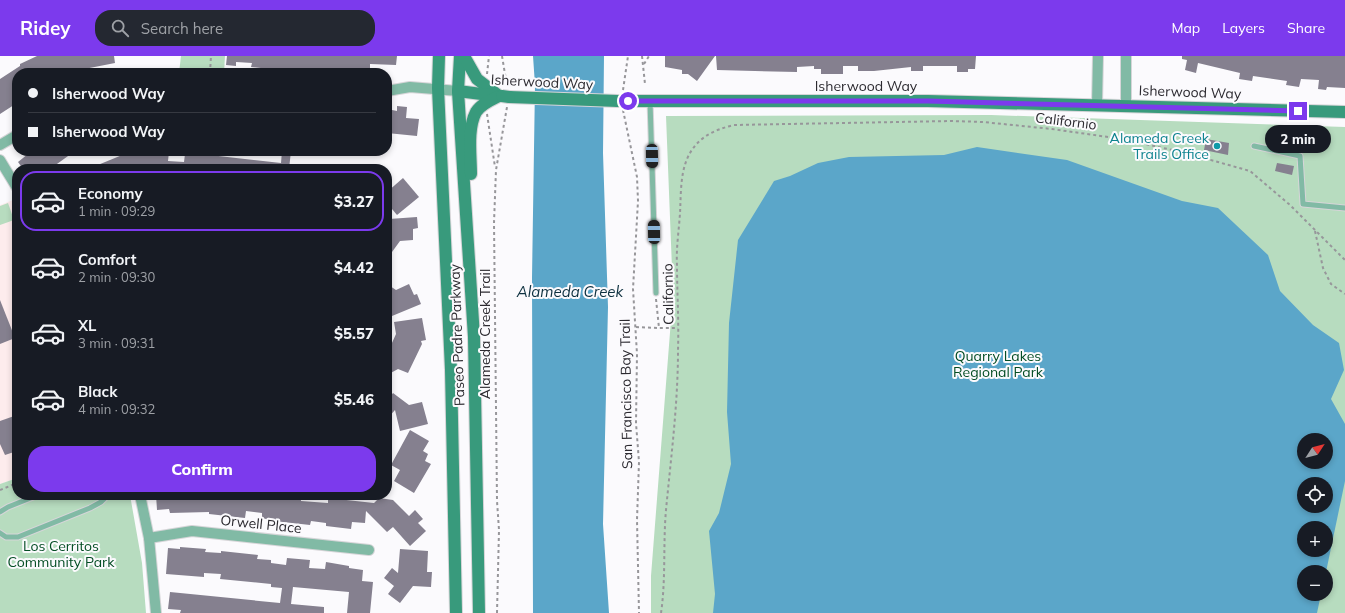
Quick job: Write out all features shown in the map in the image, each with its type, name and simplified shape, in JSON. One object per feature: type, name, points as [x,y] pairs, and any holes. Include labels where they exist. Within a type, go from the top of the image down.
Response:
[{"type":"main road","name":"Paseo Padre Parkway","points":[[439,56],[438,88],[451,370],[456,613]]},
{"type":"main road","name":"Paseo Padre Parkway","points":[[460,56],[458,91],[474,337],[479,613]]},
{"type":"main road","points":[[464,56],[477,79],[504,98]]},
{"type":"main road","name":"Isherwood Way","points":[[458,91],[504,98],[583,99],[623,102],[928,101],[1097,104],[1345,112]]},
{"type":"main road","points":[[466,212],[471,178],[472,124],[477,111],[486,102],[504,98]]},
{"type":"street","points":[[1097,104],[1098,56]]},
{"type":"street","points":[[1126,56],[1126,105]]},
{"type":"street","name":"Isherwood Way","points":[[392,90],[410,87],[438,88],[458,91]]},
{"type":"street","points":[[0,145],[12,138]]},
{"type":"street","points":[[0,160],[12,180]]},
{"type":"street","points":[[141,500],[149,538],[156,613]]},
{"type":"street","name":"Orwell Place","points":[[149,538],[192,531],[370,550]]},
{"type":"lane","points":[[650,101],[656,293]]},
{"type":"lane","points":[[1254,146],[1300,156],[1303,204],[1345,208]]},
{"type":"lane","points":[[0,512],[26,500]]},
{"type":"lane","points":[[0,533],[6,538],[18,537],[90,508],[103,500]]},
{"type":"path","points":[[210,68],[211,56]]},
{"type":"path","name":"Alameda Creek Trail","points":[[497,613],[499,530],[495,400],[494,223],[496,170],[507,79],[502,56]]},
{"type":"path","name":"San Francisco Bay Trail","points":[[628,56],[623,102],[637,177],[638,201],[633,289],[636,327],[639,613]]},
{"type":"path","points":[[642,56],[645,84]]},
{"type":"path","points":[[644,64],[649,56]]},
{"type":"path","points":[[486,102],[496,170]]},
{"type":"path","name":"Californio","points":[[661,613],[664,594],[666,511],[672,461],[676,404],[678,328],[676,263],[682,181],[687,159],[704,136],[734,125],[982,122],[1122,139],[1186,153],[1250,171],[1290,205],[1345,260]]},
{"type":"path","points":[[1315,229],[1323,268],[1331,284],[1345,294]]},
{"type":"path","points":[[656,293],[660,328]]},
{"type":"path","points":[[636,327],[678,328]]},
{"type":"path","points":[[0,490],[12,485]]},
{"type":"shaded area","points":[[12,200],[12,480],[0,484],[0,205]]},
{"type":"green space","points":[[181,56],[225,56],[224,68],[180,68]]},
{"type":"green space","name":"Quarry Lakes Regional Park","points":[[991,115],[1345,127],[1345,613],[651,613],[651,576],[673,294],[666,116]]},
{"type":"green space","points":[[8,203],[12,214],[12,221],[0,225],[0,206]]},
{"type":"green space","name":"Los Cerritos Community Park","points":[[12,480],[12,500],[131,500],[142,563],[146,613],[0,613],[0,484]]},
{"type":"water","name":"Alameda Creek","points":[[533,56],[604,56],[603,153],[608,307],[603,524],[609,613],[533,613],[532,278],[535,85]]},
{"type":"water","name":"Quarry Lakes Regional Park","points":[[977,147],[1067,160],[1182,201],[1218,208],[1268,255],[1280,291],[1313,325],[1339,343],[1344,370],[1331,399],[1345,424],[1345,481],[1333,538],[1333,521],[1297,521],[1297,557],[1329,557],[1327,565],[1297,565],[1297,601],[1320,601],[1317,613],[713,613],[715,594],[709,531],[719,513],[731,464],[727,412],[729,323],[738,240],[774,181],[790,176],[818,163],[849,157],[944,155]]},
{"type":"building","points":[[37,56],[114,56],[115,63],[90,68],[17,68],[20,66],[20,64]]},
{"type":"building","points":[[227,56],[397,56],[396,65],[370,64],[370,68],[260,68],[251,67],[252,63],[236,62],[236,66],[226,65]]},
{"type":"building","points":[[665,56],[715,56],[697,81],[688,74],[682,74],[682,70],[665,67]]},
{"type":"building","points":[[716,56],[976,56],[975,69],[968,69],[968,72],[957,72],[957,66],[923,66],[923,71],[911,71],[911,67],[874,71],[858,71],[858,66],[843,66],[843,74],[821,74],[821,69],[814,69],[814,66],[797,67],[797,72],[717,70]]},
{"type":"building","points":[[1182,56],[1345,56],[1345,88],[1327,87],[1326,90],[1318,89],[1319,80],[1301,79],[1299,87],[1286,85],[1287,81],[1253,76],[1252,81],[1239,79],[1240,73],[1198,63],[1196,73],[1185,70],[1187,60],[1182,59]]},
{"type":"building","points":[[12,71],[12,106],[0,114],[0,79]]},
{"type":"building","points":[[397,106],[407,107],[406,118],[419,119],[417,136],[392,134],[392,110],[397,111]]},
{"type":"building","points":[[1281,134],[1294,138],[1292,146],[1278,142]]},
{"type":"building","name":"Alameda Creek Trails Office","points":[[1206,139],[1229,143],[1228,155],[1204,150]]},
{"type":"building","points":[[26,156],[68,156],[57,164],[19,164],[18,162]]},
{"type":"building","points":[[120,156],[169,156],[168,161],[184,162],[185,156],[219,156],[281,163],[282,156],[290,156],[290,164],[100,164]]},
{"type":"building","points":[[1277,163],[1294,166],[1292,175],[1275,171]]},
{"type":"building","points":[[403,178],[419,197],[397,215],[392,209],[392,188]]},
{"type":"building","points":[[417,217],[418,228],[413,229],[413,240],[400,241],[392,252],[392,219]]},
{"type":"building","points":[[409,284],[414,295],[417,294],[421,304],[392,316],[392,287],[396,290]]},
{"type":"building","points":[[0,300],[12,330],[12,339],[0,344]]},
{"type":"building","points":[[422,318],[426,340],[421,341],[422,344],[408,373],[398,369],[392,372],[392,343],[396,334],[394,322]]},
{"type":"building","points":[[393,393],[409,405],[422,402],[428,424],[400,431],[395,410],[392,413]]},
{"type":"building","points":[[12,417],[12,453],[5,455],[0,444],[0,421]]},
{"type":"building","points":[[410,430],[429,441],[423,451],[428,454],[425,461],[431,464],[414,493],[394,481],[400,470],[392,466]]},
{"type":"building","points":[[156,500],[301,500],[328,503],[328,500],[346,500],[374,503],[377,500],[392,500],[409,516],[415,510],[423,519],[418,523],[426,531],[410,546],[393,527],[387,532],[366,511],[365,523],[352,522],[351,529],[326,526],[326,523],[311,521],[310,525],[274,521],[262,518],[262,513],[246,511],[245,518],[209,514],[209,512],[170,513],[169,509],[157,510]]},
{"type":"building","points":[[180,547],[206,549],[205,552],[221,553],[221,551],[258,555],[257,559],[271,560],[271,563],[286,565],[287,558],[310,560],[309,568],[325,569],[326,562],[363,570],[362,581],[373,582],[370,613],[347,613],[349,592],[293,587],[291,604],[324,607],[324,613],[180,613],[181,610],[168,609],[170,592],[280,603],[282,588],[271,587],[271,584],[220,579],[221,574],[204,573],[204,577],[166,574],[168,548],[180,549]]},
{"type":"building","points":[[400,549],[428,551],[427,572],[432,572],[431,587],[413,586],[400,603],[388,594],[394,586],[384,578],[392,568],[398,573]]},
{"type":"place","name":"Alameda Creek Trails Office","points":[[1217,146]]},
{"type":"route","points":[[628,101],[928,101],[1097,104],[1298,111]]}]
